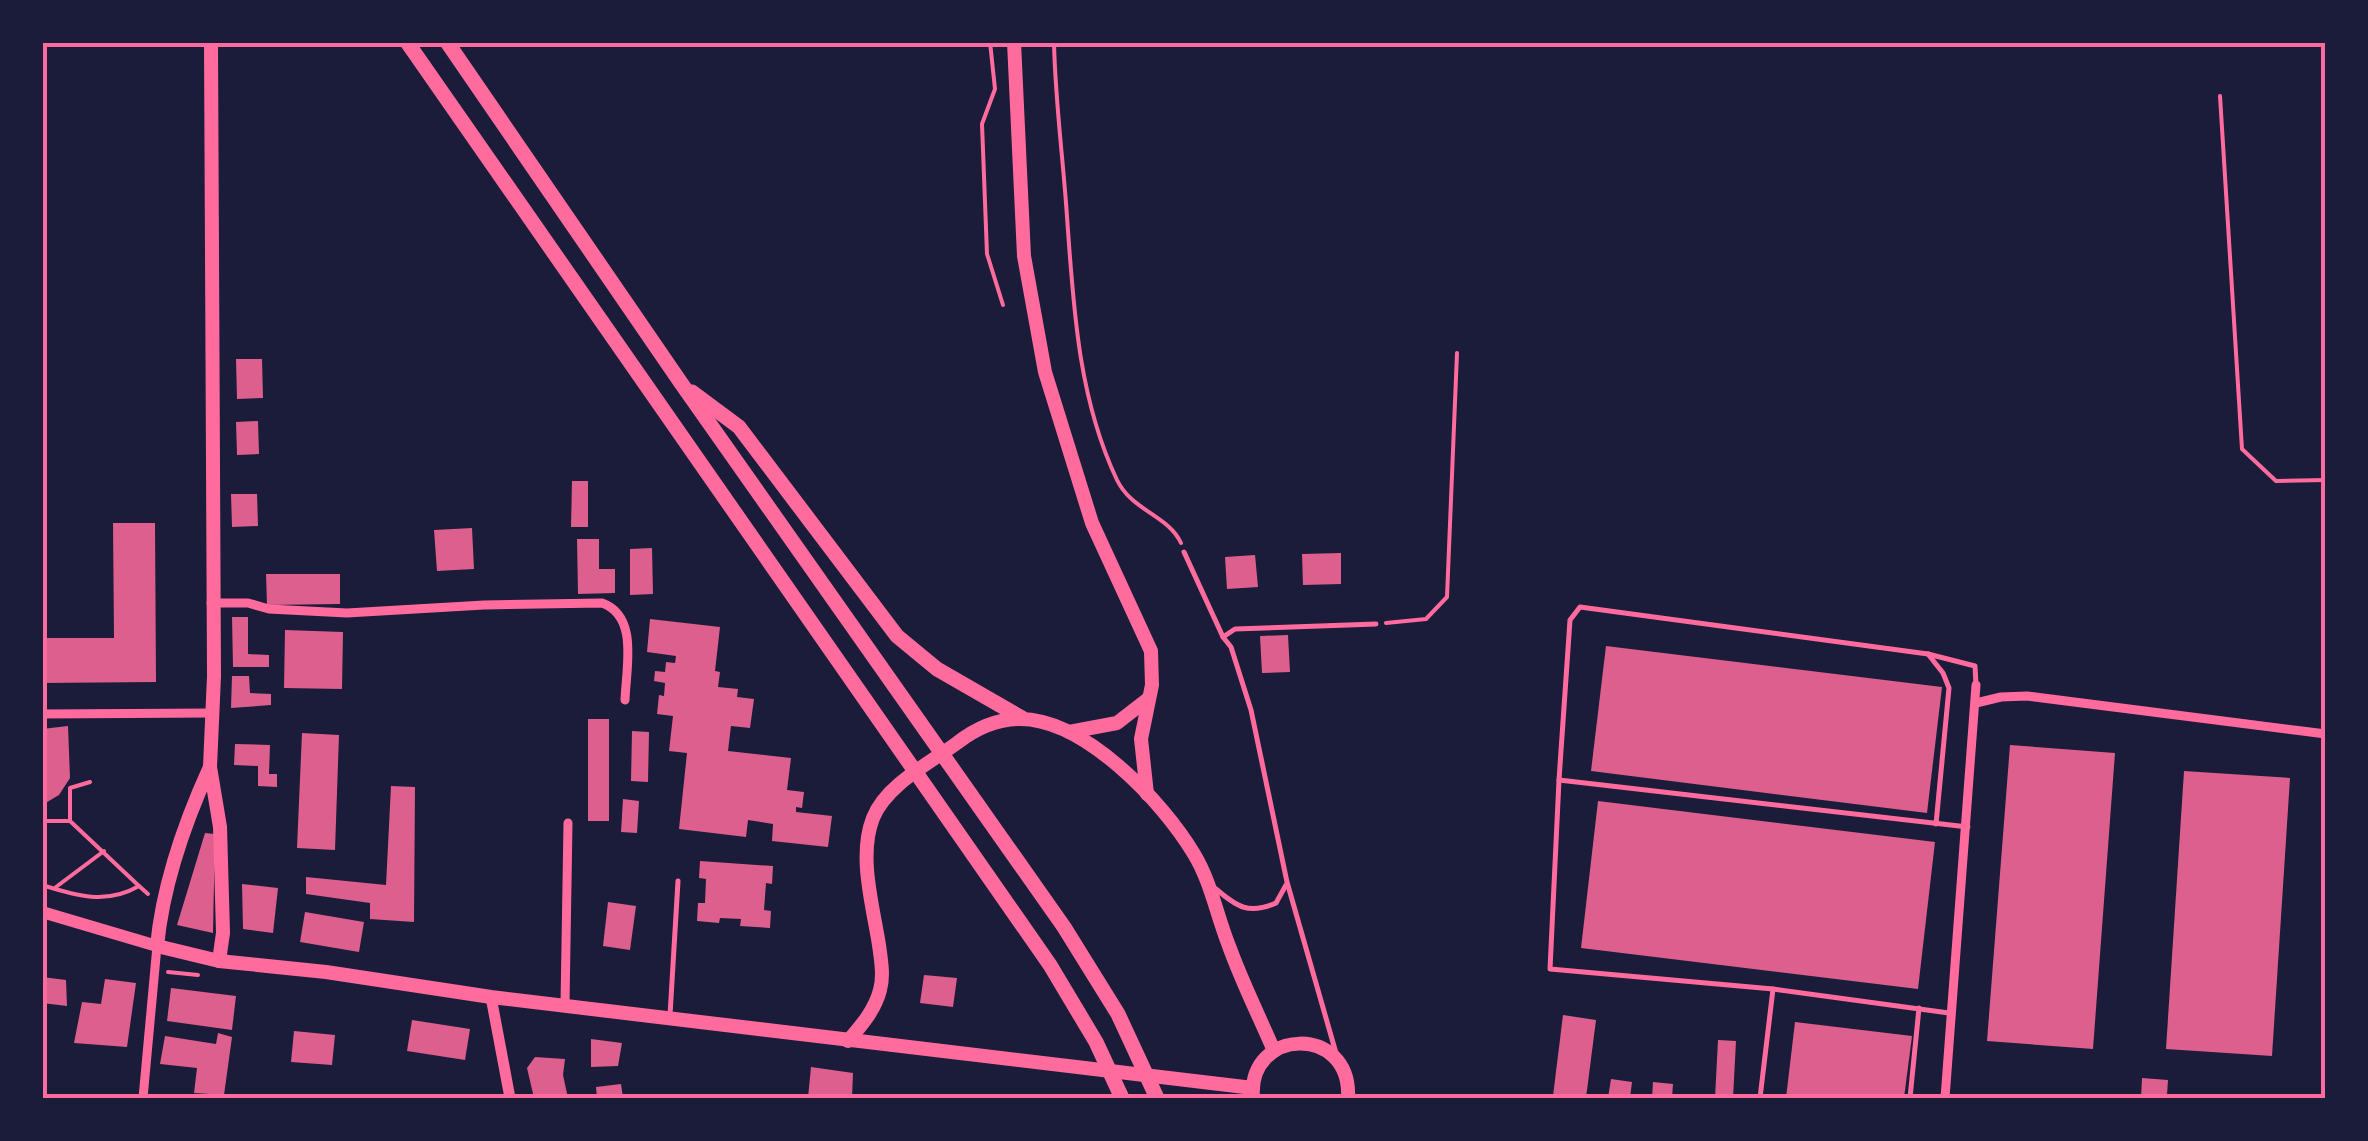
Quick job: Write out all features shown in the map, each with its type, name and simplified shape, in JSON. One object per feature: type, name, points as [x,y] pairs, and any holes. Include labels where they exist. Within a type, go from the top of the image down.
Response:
[{"type":"highway","points":[[407,42],[1050,965],[1096,1042],[1122,1098]]},
{"type":"highway","points":[[447,42],[680,384],[1064,927],[1134,1045],[1158,1098]]},
{"type":"highway","points":[[680,384],[739,428],[897,636],[937,669],[1022,718]]},
{"type":"main road","points":[[211,42],[210,767],[220,827],[223,934],[218,961]]},
{"type":"main road","points":[[1014,42],[1024,256],[1045,372],[1092,523],[1152,651],[1154,668],[1141,739],[1147,794]]},
{"type":"main road","points":[[1067,732],[1117,723],[1149,698]]},
{"type":"main road","points":[[848,1041],[871,1012],[882,985],[867,855],[874,815],[894,790],[966,736],[1000,720],[1022,718],[1067,732],[1109,758],[1147,794],[1195,855],[1274,1051]]},
{"type":"main road","points":[[158,946],[161,904],[188,816],[210,767]]},
{"type":"main road","points":[[42,912],[218,961],[1253,1094],[1263,1061],[1274,1051],[1287,1044],[1315,1045],[1338,1060],[1349,1086],[1348,1098]]},
{"type":"street","points":[[211,604],[248,603],[269,609],[347,613],[484,605],[602,604],[614,608],[627,628],[625,700]]},
{"type":"street","points":[[1945,1098],[1976,685]]},
{"type":"street","points":[[1976,703],[2002,696],[2027,696],[2326,734]]},
{"type":"street","points":[[42,714],[213,713]]},
{"type":"street","points":[[565,1004],[568,823]]},
{"type":"street","points":[[143,1098],[158,946]]},
{"type":"street","points":[[492,997],[510,1098]]},
{"type":"lane","points":[[1184,552],[1230,647],[1251,710],[1287,882],[1338,1060]]},
{"type":"lane","points":[[1950,1012],[1772,989],[1550,969],[1570,620],[1580,606],[1928,654],[1975,666],[1976,685]]},
{"type":"lane","points":[[1224,637],[1235,628],[1376,624]]},
{"type":"lane","points":[[1928,654],[1944,673],[1949,688],[1936,824]]},
{"type":"lane","points":[[1559,780],[1968,827]]},
{"type":"lane","points":[[1205,880],[1237,907],[1249,911],[1276,903],[1287,882]]},
{"type":"lane","points":[[670,1018],[678,882]]},
{"type":"lane","points":[[1760,1098],[1772,989]]},
{"type":"lane","points":[[1910,1098],[1920,1008]]},
{"type":"path","points":[[990,42],[995,89],[982,124],[987,254],[1003,305]]},
{"type":"path","points":[[1054,42],[1074,307],[1090,402],[1104,447],[1126,494],[1169,526],[1184,552]]},
{"type":"path","points":[[2220,96],[2242,449],[2276,481],[2326,480]]},
{"type":"path","points":[[1376,624],[1426,620],[1447,598],[1457,354]]},
{"type":"path","points":[[70,821],[70,788],[90,782]]},
{"type":"path","points":[[42,821],[70,821],[139,886]]},
{"type":"path","points":[[54,888],[104,851]]},
{"type":"building","points":[[236,359],[262,359],[263,398],[237,399]]},
{"type":"building","points":[[258,421],[259,454],[237,455],[236,422]]},
{"type":"building","points":[[572,481],[588,481],[588,527],[571,527]]},
{"type":"building","points":[[231,494],[257,494],[258,526],[232,527]]},
{"type":"building","points":[[113,523],[155,523],[156,682],[42,683],[42,638],[114,638]]},
{"type":"building","points":[[472,528],[474,569],[437,571],[434,530]]},
{"type":"building","points":[[577,539],[599,539],[599,569],[615,569],[615,593],[578,594]]},
{"type":"building","points":[[652,548],[653,594],[630,595],[630,549]]},
{"type":"building","points":[[1341,553],[1341,584],[1303,585],[1302,554]]},
{"type":"building","points":[[1255,555],[1258,587],[1227,589],[1225,557]]},
{"type":"building","points":[[266,574],[340,574],[340,604],[267,605]]},
{"type":"building","points":[[232,617],[248,617],[248,654],[269,655],[269,667],[233,667]]},
{"type":"building","points":[[650,619],[720,627],[715,671],[720,672],[718,687],[738,689],[737,697],[754,699],[750,728],[731,726],[728,751],[791,758],[787,790],[804,792],[802,808],[796,807],[796,812],[832,816],[828,847],[772,841],[773,824],[748,820],[746,837],[679,829],[687,753],[669,751],[673,716],[657,714],[665,683],[654,681],[655,671],[665,672],[666,662],[675,663],[676,656],[647,652]]},
{"type":"building","points":[[285,630],[343,632],[342,689],[284,688]]},
{"type":"building","points":[[1288,635],[1290,672],[1262,673],[1260,636]]},
{"type":"building","points":[[1606,646],[1942,687],[1927,813],[1591,771]]},
{"type":"building","points":[[232,676],[249,676],[250,693],[271,694],[271,705],[231,708]]},
{"type":"building","points":[[588,719],[609,719],[609,821],[588,821]]},
{"type":"building","points":[[68,726],[70,778],[59,795],[42,805],[42,729]]},
{"type":"building","points":[[632,731],[649,732],[648,782],[631,781]]},
{"type":"building","points":[[302,733],[339,735],[335,850],[297,848]]},
{"type":"building","points":[[235,744],[270,745],[269,774],[277,774],[277,787],[258,786],[258,766],[234,765]]},
{"type":"building","points":[[2010,745],[2115,753],[2093,1049],[1987,1041]]},
{"type":"building","points":[[2184,771],[2290,778],[2272,1056],[2166,1049]]},
{"type":"building","points":[[391,786],[415,787],[414,922],[370,919],[370,903],[306,894],[306,877],[386,885]]},
{"type":"building","points":[[623,799],[639,801],[637,833],[621,832]]},
{"type":"building","points":[[1598,801],[1935,842],[1918,989],[1581,948]]},
{"type":"building","points":[[205,833],[215,834],[213,933],[177,925]]},
{"type":"building","points":[[700,861],[773,866],[772,884],[766,883],[764,910],[771,911],[770,928],[740,926],[741,919],[697,921],[698,903],[705,903],[706,879],[699,878]]},
{"type":"building","points":[[242,884],[278,888],[273,933],[243,929]]},
{"type":"building","points":[[608,902],[636,906],[630,950],[603,946]]},
{"type":"building","points":[[305,912],[364,922],[359,952],[300,942]]},
{"type":"building","points":[[924,975],[957,978],[953,1007],[920,1003]]},
{"type":"building","points":[[42,977],[66,980],[67,1006],[42,1003]]},
{"type":"building","points":[[105,979],[136,983],[127,1047],[74,1043],[82,1002],[101,1004]]},
{"type":"building","points":[[171,988],[236,996],[232,1030],[167,1021]]},
{"type":"building","points":[[1563,1015],[1596,1020],[1586,1098],[1553,1096]]},
{"type":"building","points":[[412,1020],[470,1029],[465,1060],[407,1051]]},
{"type":"building","points":[[1795,1022],[1912,1036],[1904,1098],[1786,1098]]},
{"type":"building","points":[[294,1031],[335,1035],[332,1065],[291,1062]]},
{"type":"building","points":[[218,1033],[232,1037],[224,1095],[194,1093],[197,1068],[160,1064],[165,1036],[216,1044]]},
{"type":"building","points":[[591,1039],[622,1043],[618,1066],[591,1067]]},
{"type":"building","points":[[1718,1040],[1736,1041],[1733,1098],[1715,1098]]},
{"type":"building","points":[[535,1057],[565,1059],[563,1075],[568,1098],[534,1098],[527,1068]]},
{"type":"building","points":[[811,1067],[853,1073],[852,1098],[808,1098]]},
{"type":"building","points":[[2142,1078],[2168,1080],[2167,1095],[2173,1098],[2141,1098]]},
{"type":"building","points":[[1611,1079],[1632,1082],[1630,1098],[1608,1098]]},
{"type":"building","points":[[1653,1082],[1673,1084],[1672,1098],[1652,1098]]},
{"type":"building","points":[[621,1084],[623,1098],[597,1098],[596,1087]]}]
